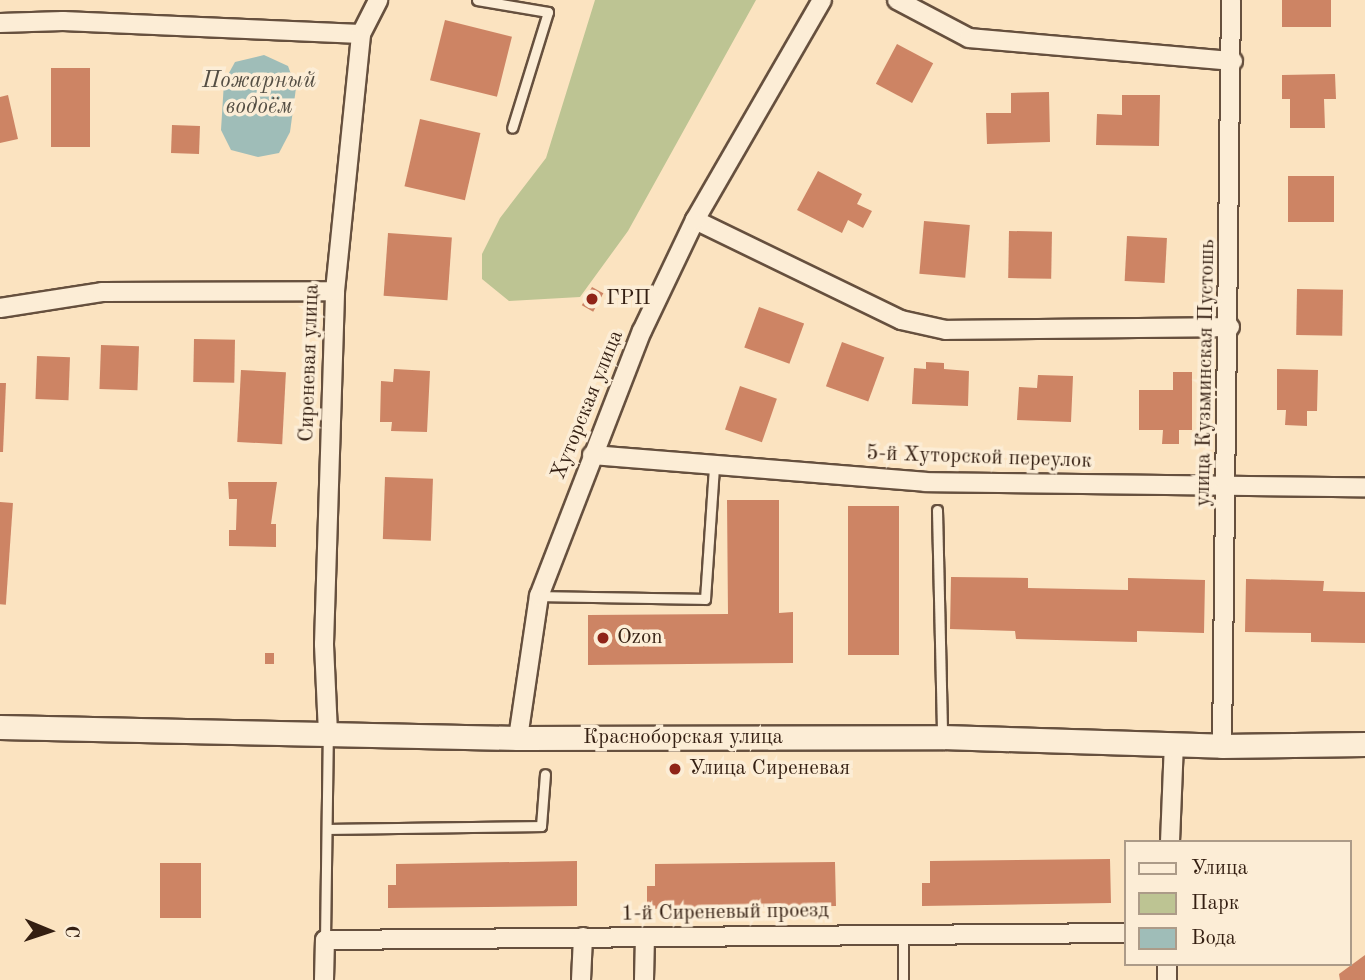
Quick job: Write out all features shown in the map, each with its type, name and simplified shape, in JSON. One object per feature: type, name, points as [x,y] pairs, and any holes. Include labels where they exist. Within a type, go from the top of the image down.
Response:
[{"type":"street","name":"Сиреневая улица","points":[[328,733],[324,644],[335,291],[361,34],[378,0]]},
{"type":"street","name":"Хуторская улица","points":[[518,738],[539,596],[642,331],[695,220],[822,0]]},
{"type":"street","points":[[897,0],[969,38],[1233,61]]},
{"type":"street","name":"улица Кузьминская Пустошь","points":[[1222,746],[1230,327],[1233,61],[1231,0]]},
{"type":"street","points":[[0,23],[63,21],[361,34]]},
{"type":"street","points":[[695,220],[901,320],[946,330],[1230,327]]},
{"type":"street","points":[[0,309],[102,292],[335,291]]},
{"type":"street","name":"5-й Хуторской переулок","points":[[592,455],[714,467],[925,482],[1365,487]]},
{"type":"street","name":"Красноборская улица","points":[[0,727],[518,738],[942,737],[1222,746],[1365,744]]},
{"type":"street","points":[[1170,840],[1174,743]]},
{"type":"street","name":"1-й Сиреневый проезд","points":[[325,940],[1124,933]]},
{"type":"street","points":[[581,980],[583,937]]},
{"type":"street","points":[[644,980],[645,937]]},
{"type":"street","points":[[324,980],[325,940]]},
{"type":"lane","points":[[477,0],[548,12],[512,128]]},
{"type":"lane","points":[[539,596],[705,599],[714,467]]},
{"type":"lane","points":[[937,510],[942,737]]},
{"type":"lane","points":[[325,940],[329,829],[328,733]]},
{"type":"lane","points":[[329,829],[541,826],[545,774]]},
{"type":"lane","points":[[903,935],[903,980]]},
{"type":"green space","points":[[595,0],[756,0],[628,231],[580,297],[509,301],[482,279],[482,254],[500,218],[546,158]]},
{"type":"water","name":"Пожарный водоём","points":[[264,55],[288,66],[296,88],[290,132],[279,153],[258,157],[231,150],[221,130],[224,82],[235,62]]},
{"type":"building","points":[[1282,0],[1331,0],[1331,27],[1282,27]]},
{"type":"building","points":[[445,20],[512,37],[497,97],[430,80]]},
{"type":"building","points":[[897,44],[933,63],[912,103],[876,84]]},
{"type":"building","points":[[51,68],[90,68],[90,147],[51,147]]},
{"type":"building","points":[[1335,74],[1336,99],[1324,99],[1325,128],[1290,128],[1290,99],[1282,99],[1282,75]]},
{"type":"building","points":[[1049,92],[1050,142],[987,144],[986,113],[1011,113],[1011,93]]},
{"type":"building","points":[[8,95],[18,139],[0,143],[0,97]]},
{"type":"building","points":[[1122,95],[1160,95],[1159,146],[1096,145],[1097,114],[1122,115]]},
{"type":"building","points":[[420,119],[480,133],[465,200],[404,186]]},
{"type":"building","points":[[172,125],[200,126],[199,154],[171,153]]},
{"type":"building","points":[[818,171],[862,194],[857,204],[872,211],[863,228],[848,220],[842,233],[797,210]]},
{"type":"building","points":[[1288,176],[1334,176],[1334,222],[1288,222]]},
{"type":"building","points":[[924,221],[970,225],[965,278],[919,274]]},
{"type":"building","points":[[1009,231],[1052,232],[1051,279],[1008,278]]},
{"type":"building","points":[[388,233],[452,237],[447,300],[384,296]]},
{"type":"building","points":[[1127,236],[1167,238],[1165,283],[1125,281]]},
{"type":"building","name":"ГРП","points":[[592,287],[603,293],[593,312],[582,305]]},
{"type":"building","points":[[1297,289],[1343,290],[1342,336],[1296,335]]},
{"type":"building","points":[[759,307],[804,323],[789,364],[744,347]]},
{"type":"building","points":[[194,339],[235,340],[234,383],[193,382]]},
{"type":"building","points":[[842,342],[884,357],[868,402],[826,386]]},
{"type":"building","points":[[101,345],[139,346],[137,390],[99,389]]},
{"type":"building","points":[[37,356],[70,357],[68,400],[35,399]]},
{"type":"building","points":[[926,362],[944,363],[944,369],[969,371],[968,406],[912,404],[914,368],[926,369]]},
{"type":"building","points":[[394,369],[430,371],[427,432],[391,431],[392,422],[380,422],[381,381],[393,382]]},
{"type":"building","points":[[1277,369],[1318,370],[1317,411],[1307,411],[1307,426],[1285,425],[1286,410],[1277,410]]},
{"type":"building","points":[[241,370],[286,372],[282,444],[237,442]]},
{"type":"building","points":[[1173,372],[1192,372],[1192,430],[1179,430],[1179,444],[1162,444],[1163,430],[1139,430],[1139,390],[1173,390]]},
{"type":"building","points":[[1038,375],[1073,376],[1071,422],[1017,420],[1019,387],[1037,388]]},
{"type":"building","points":[[0,383],[6,383],[3,452],[0,452]]},
{"type":"building","points":[[740,386],[777,399],[762,442],[725,429]]},
{"type":"building","points":[[385,477],[433,479],[431,541],[383,539]]},
{"type":"building","points":[[228,482],[277,482],[271,524],[276,524],[276,547],[229,546],[229,530],[236,530],[237,499],[229,499]]},
{"type":"building","points":[[727,500],[779,500],[779,613],[793,612],[793,663],[588,665],[588,615],[728,614]]},
{"type":"building","points":[[0,502],[13,503],[6,605],[0,604]]},
{"type":"building","points":[[848,506],[899,506],[899,655],[848,655]]},
{"type":"building","points":[[951,577],[1028,578],[1028,588],[1128,590],[1128,578],[1205,580],[1204,633],[1137,631],[1137,642],[1016,639],[1015,631],[950,629]]},
{"type":"building","points":[[1246,579],[1324,581],[1323,591],[1365,592],[1365,643],[1311,642],[1311,633],[1245,632]]},
{"type":"building","points":[[265,653],[274,653],[274,664],[265,664]]},
{"type":"building","points":[[1110,859],[1111,903],[922,906],[922,883],[930,883],[930,861]]},
{"type":"building","points":[[577,861],[577,906],[388,908],[388,885],[396,885],[396,864]]},
{"type":"building","points":[[835,862],[836,906],[647,909],[647,886],[655,886],[655,864]]},
{"type":"building","points":[[160,863],[201,863],[201,918],[160,918]]},
{"type":"building","points":[[1365,955],[1365,980],[1340,980],[1339,974]]},
{"type":"place","name":"ГРП","points":[[592,299]]},
{"type":"place","name":"Ozon","points":[[603,638]]},
{"type":"place","name":"Улица Сиреневая","points":[[675,769]]}]
